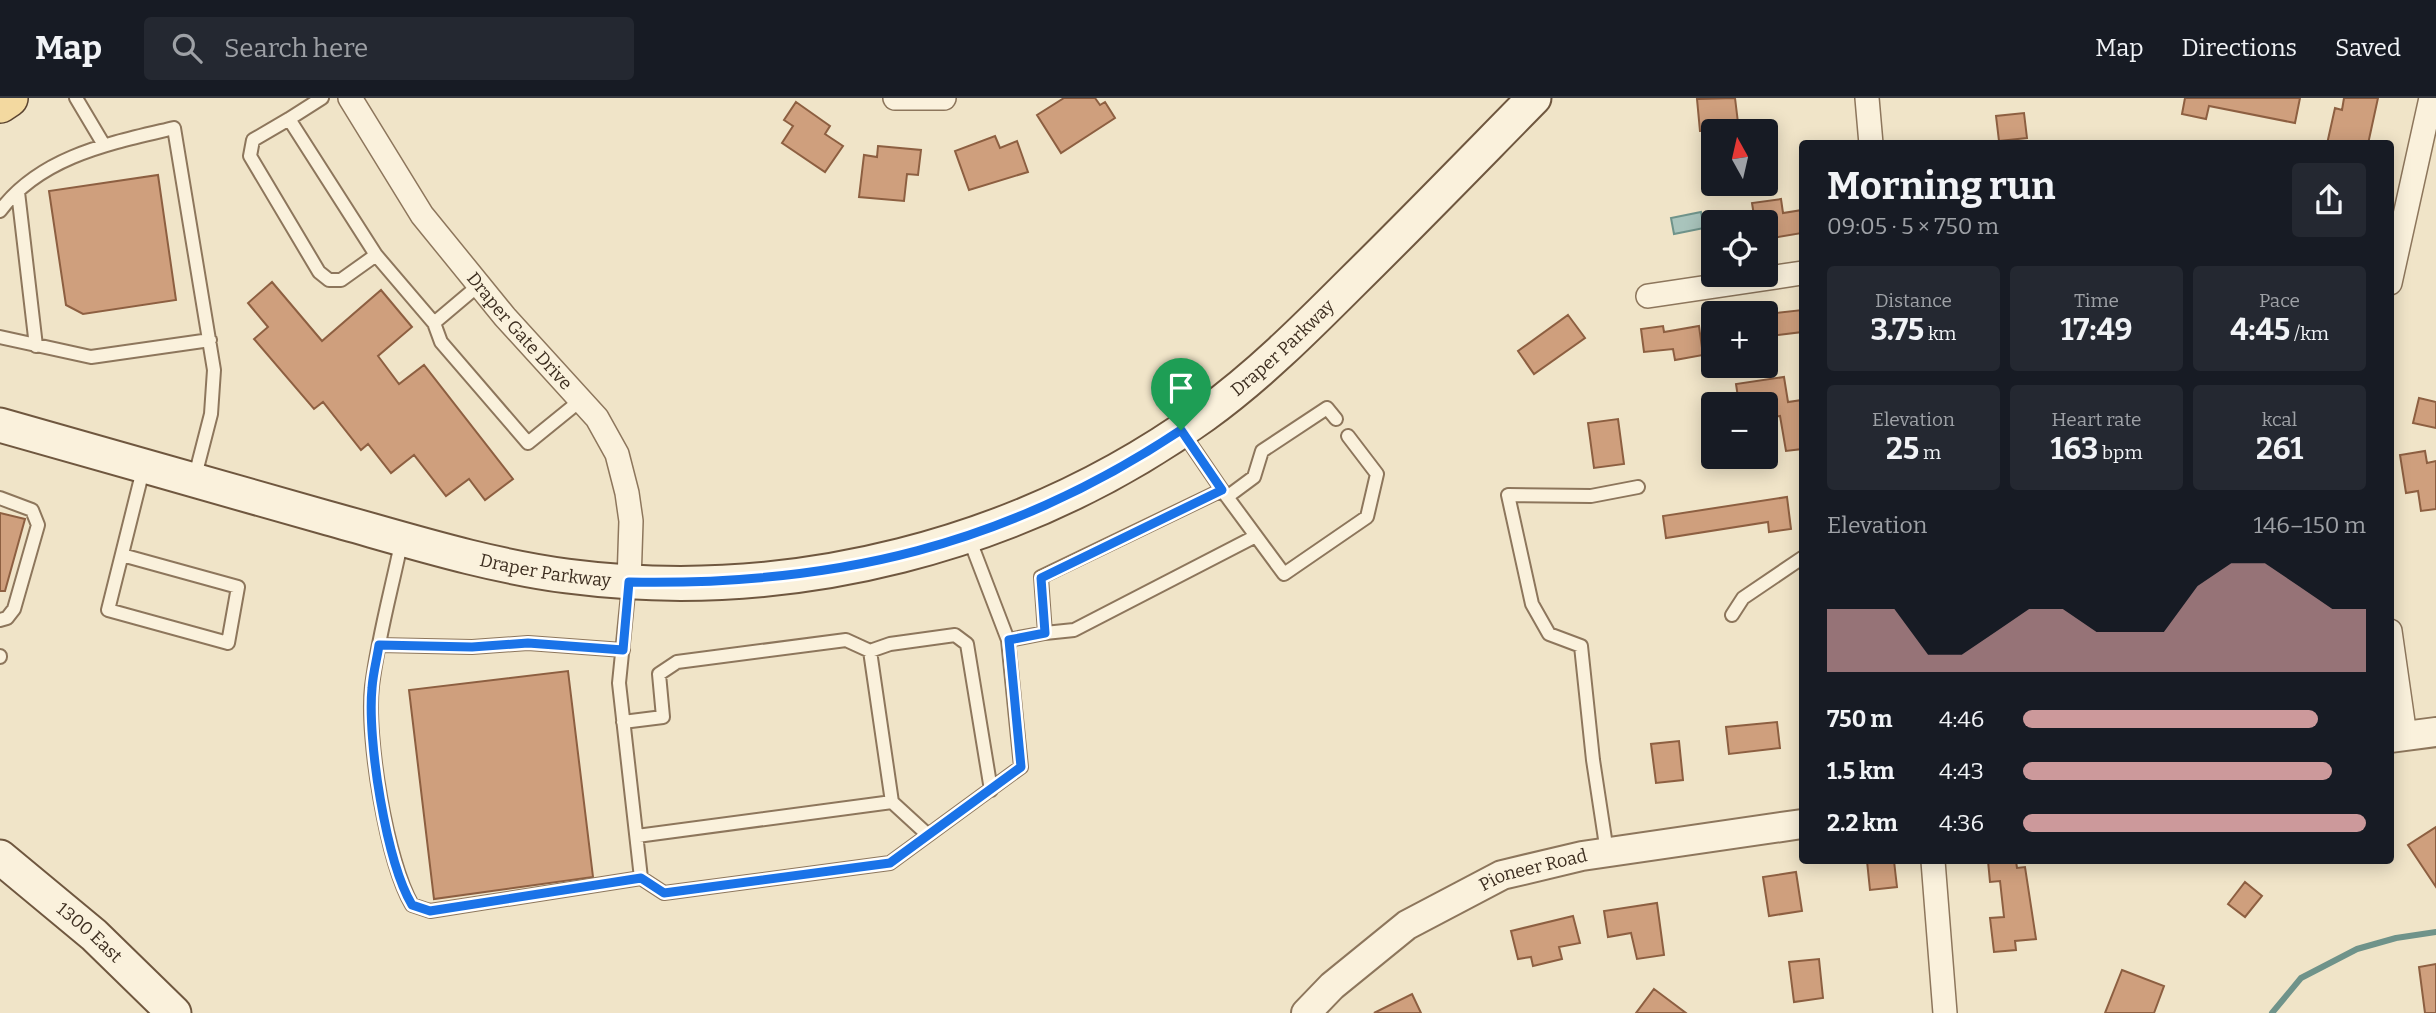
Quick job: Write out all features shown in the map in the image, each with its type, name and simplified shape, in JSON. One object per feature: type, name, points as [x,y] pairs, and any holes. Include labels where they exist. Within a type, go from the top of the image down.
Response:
[{"type":"main road","points":[[0,104],[9,98]]},
{"type":"main road","name":"Draper Parkway","points":[[0,425],[402,539],[564,576],[629,582],[688,583],[813,572],[885,559],[969,537],[1065,499],[1206,414],[1291,342],[1534,98]]},
{"type":"main road","name":"1300 East","points":[[0,857],[94,934],[174,1013]]},
{"type":"street","name":"Draper Gate Drive","points":[[350,98],[422,215],[479,285],[597,418],[621,467],[631,521],[629,582]]},
{"type":"street","points":[[898,99],[944,98]]},
{"type":"street","points":[[1867,98],[1871,140]]},
{"type":"street","points":[[2394,265],[2431,98]]},
{"type":"street","points":[[1647,296],[1799,273]]},
{"type":"street","points":[[2394,684],[2398,737],[2436,732]]},
{"type":"street","name":"Pioneer Road","points":[[1306,1013],[1332,986],[1406,925],[1476,886],[1502,875],[1607,852],[1799,824]]},
{"type":"street","points":[[1933,864],[1945,1013]]},
{"type":"lane","points":[[76,98],[104,145]]},
{"type":"lane","points":[[322,98],[253,140],[250,156],[319,272],[329,280],[341,279],[376,255]]},
{"type":"lane","points":[[289,119],[376,255],[434,323],[441,342],[528,443],[581,400]]},
{"type":"lane","points":[[0,211],[13,196],[54,164],[104,145],[174,128],[215,370],[213,394],[194,480]]},
{"type":"lane","points":[[13,196],[36,346]]},
{"type":"lane","points":[[434,323],[479,285]]},
{"type":"lane","points":[[0,337],[91,357],[210,340]]},
{"type":"lane","points":[[1045,633],[1041,578],[1254,477],[1262,451],[1327,408],[1336,419]]},
{"type":"lane","points":[[1181,430],[1284,574],[1367,517],[1377,474],[1348,436]]},
{"type":"lane","points":[[121,555],[238,587],[228,643],[108,610],[121,555],[144,466]]},
{"type":"lane","points":[[1607,852],[1593,760],[1581,646],[1549,634],[1532,604],[1508,495],[1591,496],[1637,487]]},
{"type":"lane","points":[[0,498],[32,510],[38,525],[14,609],[7,618],[0,620]]},
{"type":"lane","points":[[1009,640],[1074,630],[1256,536]]},
{"type":"lane","points":[[402,539],[372,689],[381,809],[404,890],[412,905],[430,911],[641,878],[664,893],[890,863],[1021,767],[1009,640],[969,537]]},
{"type":"lane","points":[[1732,615],[1742,598],[1799,560]]},
{"type":"lane","points":[[629,582],[619,683],[641,878]]},
{"type":"lane","points":[[623,722],[663,717],[659,674],[677,662],[846,640],[870,651],[890,643],[955,635],[967,644],[991,790]]},
{"type":"lane","points":[[379,645],[472,647],[528,643],[623,650]]},
{"type":"lane","points":[[870,651],[892,802],[928,835]]},
{"type":"lane","points":[[637,836],[892,802]]},
{"type":"water","points":[[1701,212],[1701,229],[1674,234],[1671,218]]},
{"type":"building","points":[[1064,98],[1095,98],[1100,105],[1105,102],[1115,118],[1061,153],[1037,115]]},
{"type":"building","points":[[1735,98],[1738,119],[1701,119],[1700,131],[1697,99]]},
{"type":"building","points":[[2185,98],[2300,98],[2295,123],[2209,106],[2206,119],[2182,114]]},
{"type":"building","points":[[2344,98],[2378,98],[2369,140],[2328,140],[2335,108],[2342,110]]},
{"type":"building","points":[[796,102],[830,126],[825,134],[843,146],[825,172],[782,143],[793,126],[784,120]]},
{"type":"building","points":[[2024,113],[2027,138],[1999,140],[1996,116]]},
{"type":"building","points":[[995,136],[1000,148],[1017,141],[1028,172],[969,190],[955,151]]},
{"type":"building","points":[[878,146],[921,150],[918,175],[907,174],[904,201],[859,197],[864,155],[877,157]]},
{"type":"building","points":[[158,175],[176,300],[83,314],[66,305],[49,191]]},
{"type":"building","points":[[1781,199],[1783,213],[1799,210],[1799,234],[1778,237],[1778,210],[1753,210],[1752,203]]},
{"type":"building","points":[[272,282],[322,341],[381,290],[412,327],[378,356],[399,384],[424,365],[513,479],[485,500],[469,479],[446,496],[414,455],[391,473],[368,444],[361,450],[323,402],[314,409],[254,339],[268,327],[248,303]]},
{"type":"building","points":[[1799,310],[1799,332],[1778,335],[1778,313]]},
{"type":"building","points":[[1568,315],[1585,338],[1534,374],[1518,351]]},
{"type":"building","points":[[1663,326],[1664,332],[1699,326],[1701,355],[1675,360],[1673,349],[1644,352],[1641,329]]},
{"type":"building","points":[[1784,377],[1788,402],[1799,400],[1799,449],[1786,451],[1778,416],[1778,392],[1737,392],[1736,384]]},
{"type":"building","points":[[2419,398],[2436,402],[2436,428],[2413,423]]},
{"type":"building","points":[[1618,419],[1624,464],[1594,468],[1588,423]]},
{"type":"building","points":[[2425,451],[2427,463],[2436,461],[2436,509],[2421,511],[2418,491],[2406,493],[2400,455]]},
{"type":"building","points":[[1787,497],[1791,529],[1769,532],[1768,522],[1666,538],[1663,516]]},
{"type":"building","points":[[0,513],[25,519],[5,591],[0,591]]},
{"type":"building","points":[[568,671],[593,877],[434,899],[409,690]]},
{"type":"building","points":[[1777,722],[1780,748],[1729,754],[1726,727]]},
{"type":"building","points":[[1679,741],[1683,780],[1656,783],[1651,744]]},
{"type":"building","points":[[2436,827],[2436,887],[2408,845]]},
{"type":"building","points":[[1867,864],[1894,864],[1897,887],[1870,890]]},
{"type":"building","points":[[1988,864],[2016,864],[2017,868],[2025,867],[2036,939],[2015,941],[2016,950],[1994,952],[1990,918],[2004,917],[2000,881],[1990,882]]},
{"type":"building","points":[[1796,872],[1802,911],[1769,916],[1763,877]]},
{"type":"building","points":[[2245,882],[2262,896],[2245,917],[2228,904]]},
{"type":"building","points":[[1657,903],[1664,955],[1637,959],[1631,933],[1608,937],[1604,911]]},
{"type":"building","points":[[1573,916],[1580,943],[1559,947],[1562,959],[1533,966],[1531,957],[1518,959],[1511,931]]},
{"type":"building","points":[[1819,959],[1823,998],[1794,1002],[1789,962]]},
{"type":"building","points":[[2436,964],[2436,1013],[2425,1013],[2419,967]]},
{"type":"building","points":[[2122,970],[2164,986],[2154,1013],[2105,1013]]},
{"type":"building","points":[[1654,989],[1686,1013],[1636,1013]]},
{"type":"building","points":[[1412,994],[1421,1013],[1374,1013]]},
{"type":"waterway","points":[[2272,1013],[2301,978],[2357,949],[2396,938],[2436,932]]},
{"type":"route","points":[[1181,430],[1222,490],[1041,578],[1045,633],[1009,640],[1021,767],[890,863],[664,893],[641,878],[430,911],[412,905],[404,890],[381,809],[372,689],[379,645],[472,647],[528,643],[623,650],[629,582],[688,583],[813,572],[885,559],[969,537],[1065,499],[1155,448],[1181,430]]}]
